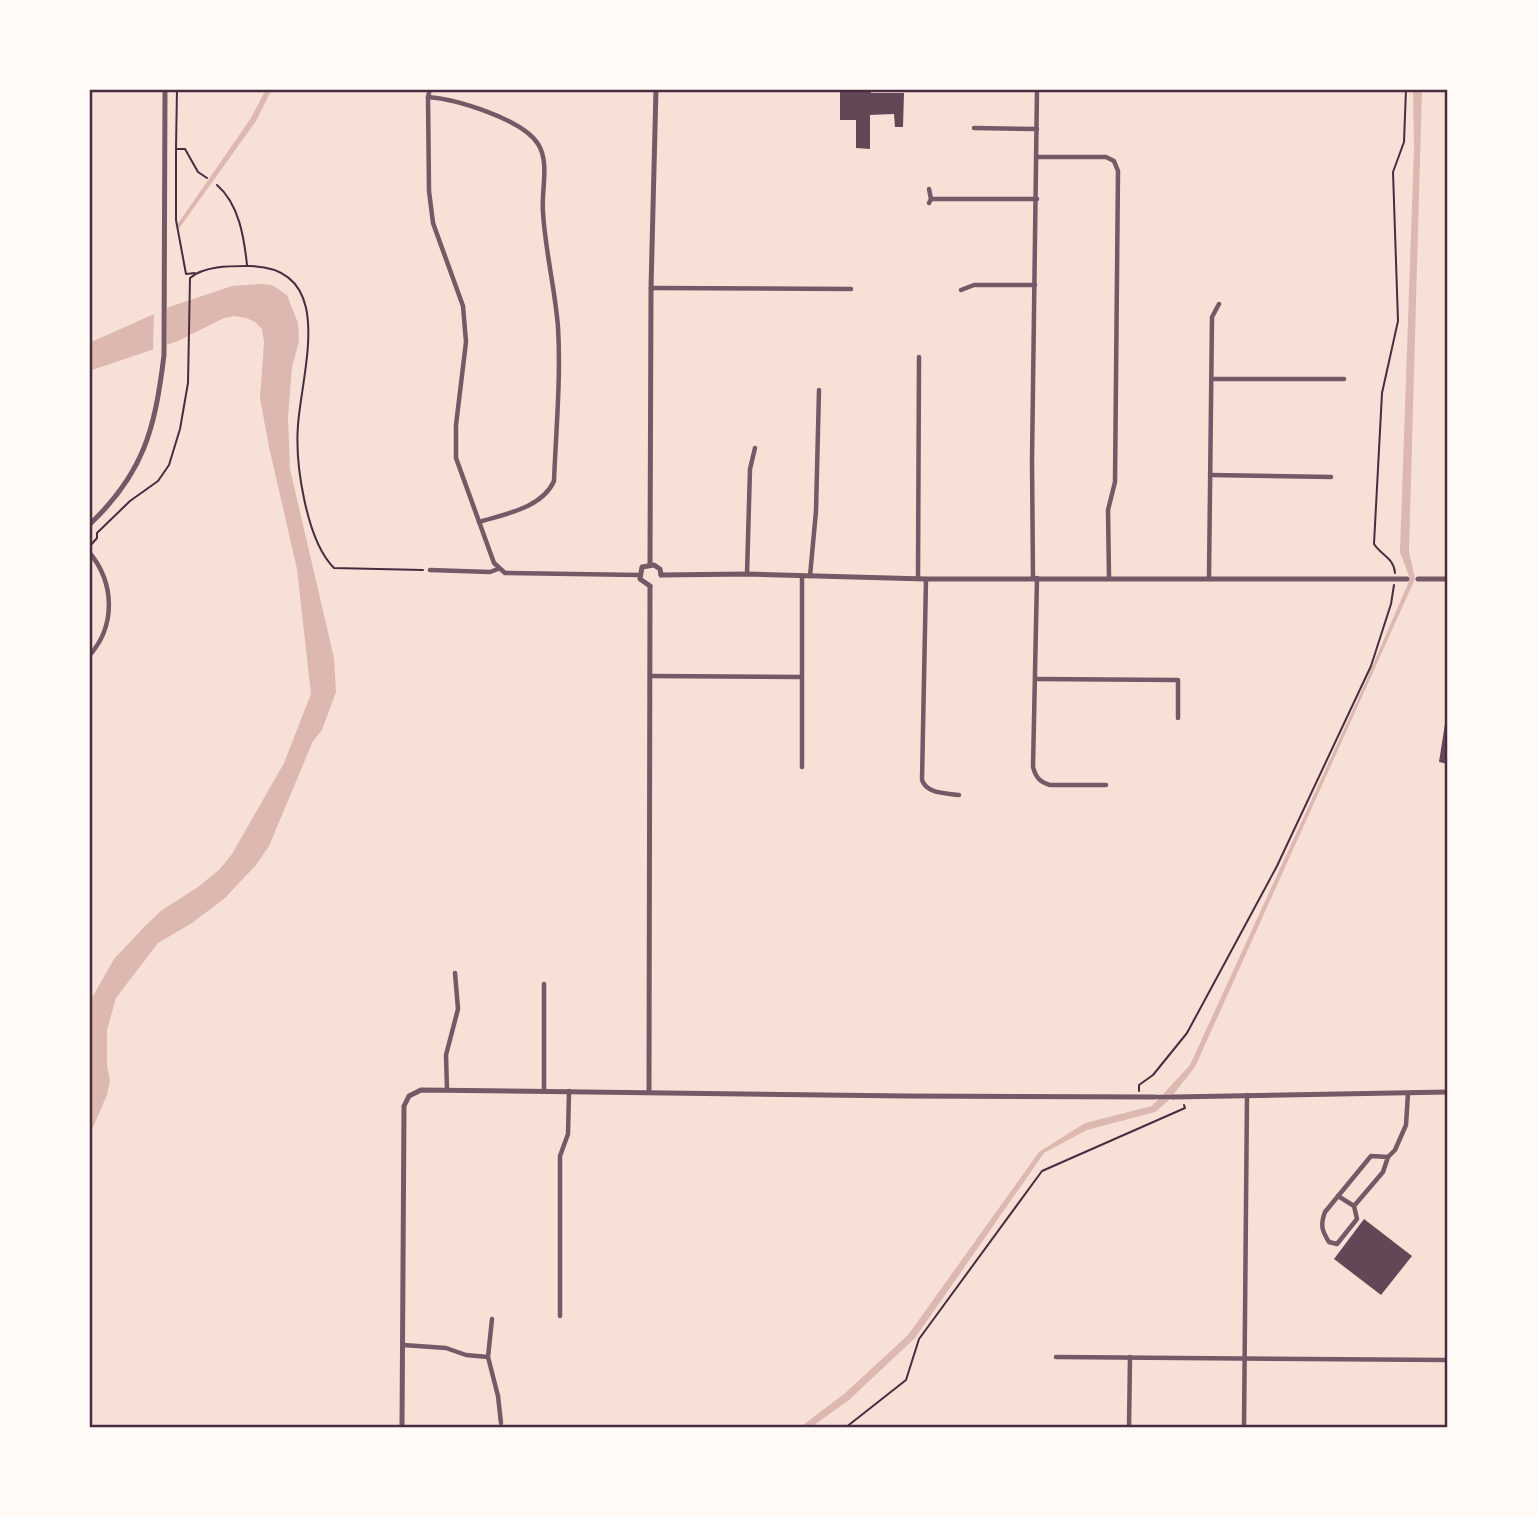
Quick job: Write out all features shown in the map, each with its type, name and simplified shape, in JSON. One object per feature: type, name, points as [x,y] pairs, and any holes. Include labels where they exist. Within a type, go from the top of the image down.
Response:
[{"type":"street","points":[[89,525],[136,470],[147,444],[159,396],[163,355],[165,89]]},
{"type":"street","points":[[430,89],[429,191],[433,223],[463,306],[466,342],[456,425],[456,458],[494,564],[505,573],[639,575]]},
{"type":"street","points":[[650,564],[651,288],[656,89]]},
{"type":"street","points":[[1037,89],[1032,461],[1036,679],[1033,767],[1036,776],[1050,785],[1106,785]]},
{"type":"street","points":[[428,97],[481,109],[530,134],[539,144],[543,158],[541,195],[558,340],[554,481],[549,493],[531,505],[479,522]]},
{"type":"street","points":[[974,128],[1037,129]]},
{"type":"street","points":[[1037,157],[1106,157],[1114,161],[1118,171],[1115,482],[1108,510],[1109,578]]},
{"type":"street","points":[[929,190],[930,201],[1037,199]]},
{"type":"street","points":[[961,290],[974,285],[1035,285]]},
{"type":"street","points":[[651,288],[851,289]]},
{"type":"street","points":[[1209,577],[1212,317],[1219,304]]},
{"type":"street","points":[[918,579],[919,356]]},
{"type":"street","points":[[1212,379],[1344,379]]},
{"type":"street","points":[[810,576],[816,511],[819,390]]},
{"type":"street","points":[[747,574],[750,469],[755,448]]},
{"type":"street","points":[[1210,475],[1331,477]]},
{"type":"street","points":[[89,552],[101,566],[108,588],[108,609],[107,626],[98,646],[89,656]]},
{"type":"street","points":[[650,586],[642,581],[639,575],[642,567],[650,564],[657,566],[661,575]]},
{"type":"street","points":[[430,570],[491,572],[498,569]]},
{"type":"street","points":[[661,575],[747,574],[918,579],[1448,579]]},
{"type":"street","points":[[650,586],[657,583],[661,575]]},
{"type":"street","points":[[802,576],[802,767]]},
{"type":"street","points":[[926,579],[922,780],[924,786],[932,791],[959,795]]},
{"type":"street","points":[[649,1093],[650,586]]},
{"type":"street","points":[[650,676],[801,677]]},
{"type":"street","points":[[1036,679],[1178,680],[1178,718]]},
{"type":"street","points":[[447,1090],[446,1055],[458,1009],[455,973]]},
{"type":"street","points":[[544,984],[544,1090]]},
{"type":"street","points":[[402,1428],[404,1106],[409,1096],[421,1090],[1140,1097],[1448,1092]]},
{"type":"street","points":[[560,1316],[560,1156],[568,1134],[569,1090]]},
{"type":"street","points":[[1354,1206],[1383,1172],[1388,1157],[1395,1150],[1406,1125],[1408,1093]]},
{"type":"street","points":[[1244,1428],[1247,1095]]},
{"type":"street","points":[[1338,1196],[1354,1206],[1357,1219],[1337,1244],[1329,1242],[1323,1232],[1321,1222],[1325,1212],[1338,1196],[1371,1156],[1388,1157]]},
{"type":"street","points":[[492,1319],[488,1357],[498,1396],[501,1423]]},
{"type":"street","points":[[403,1345],[446,1348],[467,1355],[488,1357]]},
{"type":"street","points":[[1056,1357],[1448,1360]]},
{"type":"street","points":[[1129,1428],[1130,1357]]},
{"type":"path","points":[[89,547],[97,538],[97,533],[130,501],[158,481],[169,465],[180,429],[187,392],[188,290],[176,220],[177,89]]},
{"type":"path","points":[[1140,1097],[1139,1085],[1153,1075],[1187,1034],[1277,866],[1370,666],[1391,604],[1395,568],[1390,558],[1379,552],[1374,544],[1382,393],[1398,321],[1393,172],[1404,142],[1406,89]]},
{"type":"path","points":[[176,149],[185,149],[198,172],[207,178]]},
{"type":"path","points":[[217,184],[242,226],[247,266]]},
{"type":"path","points":[[186,274],[222,267],[247,266],[276,269],[289,276],[301,294],[308,320],[305,386],[298,422],[297,462],[311,525],[334,568],[430,570]]},
{"type":"path","points":[[188,290],[190,278],[199,272]]},
{"type":"path","points":[[845,1428],[906,1380],[919,1339],[1042,1171],[1185,1108],[1183,1101]]},
{"type":"shaded area","points":[[266,89],[272,89],[256,121],[178,230],[177,225],[251,118]]},
{"type":"shaded area","points":[[1413,89],[1422,89],[1409,551],[1415,579],[1195,1067],[1168,1101],[1155,1112],[1087,1130],[1044,1153],[915,1338],[849,1400],[810,1428],[799,1428],[844,1394],[908,1335],[1039,1152],[1085,1123],[1152,1106],[1190,1065],[1410,579],[1400,552],[1414,147]]},
{"type":"shaded area","points":[[272,285],[287,295],[298,323],[299,341],[292,367],[288,417],[290,469],[334,658],[336,692],[322,730],[313,741],[269,846],[256,865],[225,898],[192,923],[158,943],[116,998],[107,1030],[107,1066],[110,1080],[107,1095],[89,1136],[89,1003],[114,959],[146,925],[162,910],[220,869],[232,854],[284,763],[311,694],[297,569],[260,398],[264,342],[262,329],[246,318],[224,318],[178,341],[89,371],[89,343],[172,306],[232,286]]},
{"type":"pier","points":[[167,304],[167,348],[153,352],[154,309]]},
{"type":"building","points":[[840,89],[904,93],[903,127],[895,127],[894,114],[870,115],[870,149],[856,148],[856,120],[840,120]]},
{"type":"building","points":[[1448,717],[1448,764],[1439,762]]},
{"type":"building","points":[[1364,1219],[1412,1256],[1381,1295],[1334,1259]]}]
